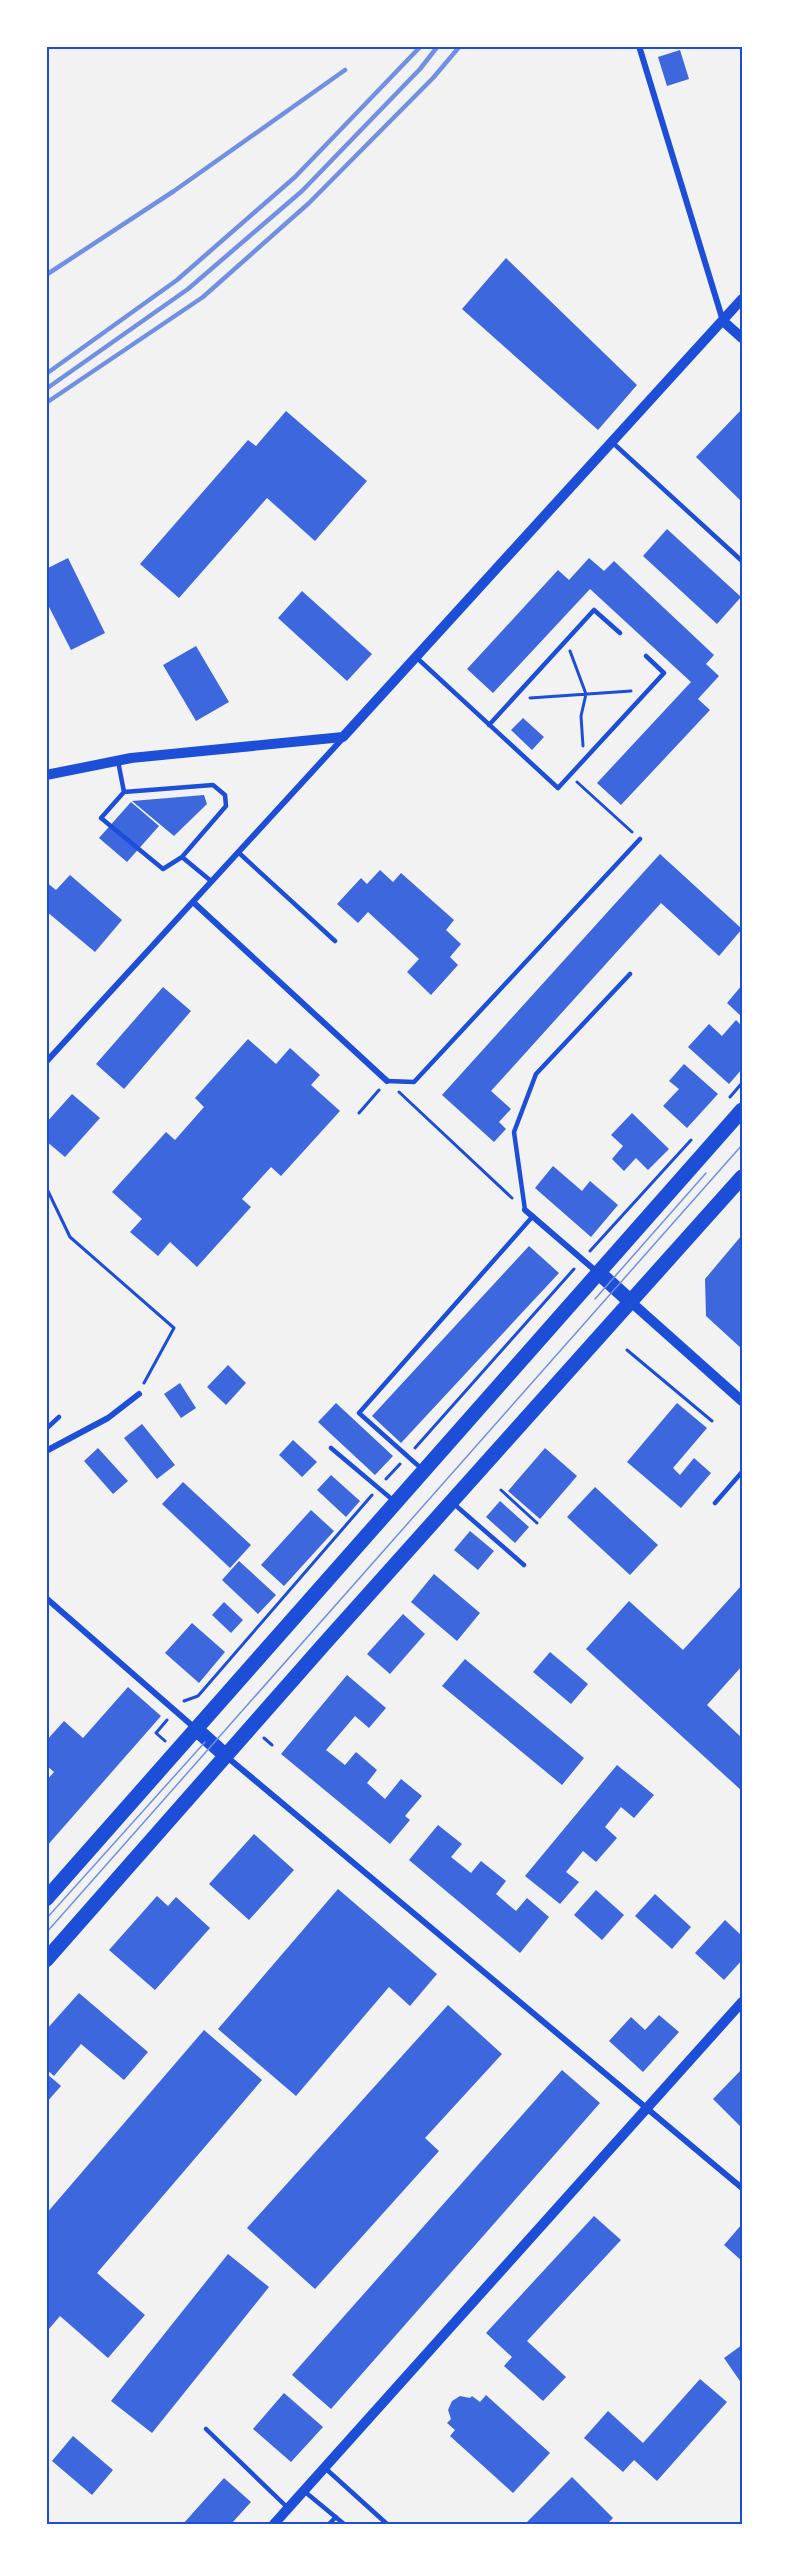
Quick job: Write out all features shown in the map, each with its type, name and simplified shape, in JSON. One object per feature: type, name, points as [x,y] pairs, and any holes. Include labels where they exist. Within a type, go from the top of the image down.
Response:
[{"type":"main road","points":[[46,1899],[742,1110]]},
{"type":"main road","points":[[46,1960],[742,1177]]},
{"type":"main road","points":[[599,1273],[631,1302]]},
{"type":"main road","points":[[196,1730],[226,1756]]},
{"type":"street","points":[[639,46],[723,321],[742,338]]},
{"type":"street","points":[[46,1062],[417,658],[742,299]]},
{"type":"street","points":[[46,775],[118,760],[343,737]]},
{"type":"street","points":[[193,902],[387,1081]]},
{"type":"street","points":[[525,1210],[599,1273]]},
{"type":"street","points":[[631,1302],[741,1397]]},
{"type":"street","points":[[46,1451],[108,1418],[139,1394]]},
{"type":"street","points":[[46,1598],[196,1730]]},
{"type":"street","points":[[226,1756],[742,2188]]},
{"type":"street","points":[[274,2524],[742,2002]]},
{"type":"lane","points":[[613,443],[742,561]]},
{"type":"lane","points":[[489,725],[594,610],[620,633]]},
{"type":"lane","points":[[417,658],[558,788],[664,673],[645,656]]},
{"type":"lane","points":[[118,760],[124,792]]},
{"type":"lane","points":[[213,785],[222,792],[226,806],[182,857],[163,869],[101,818],[124,792],[213,785]]},
{"type":"lane","points":[[387,1081],[414,1082],[640,839]]},
{"type":"lane","points":[[238,852],[335,941]]},
{"type":"lane","points":[[182,857],[211,881]]},
{"type":"lane","points":[[525,1210],[514,1132],[536,1074],[630,974]]},
{"type":"lane","points":[[424,1471],[359,1413],[532,1216]]},
{"type":"lane","points":[[46,1429],[59,1417]]},
{"type":"lane","points":[[332,1448],[396,1502]]},
{"type":"lane","points":[[715,1503],[742,1472]]},
{"type":"lane","points":[[452,1502],[524,1565]]},
{"type":"lane","points":[[206,2429],[289,2509]]},
{"type":"lane","points":[[325,2468],[387,2524]]},
{"type":"lane","points":[[304,2491],[344,2524]]},
{"type":"lane","points":[[329,2524],[336,2517]]},
{"type":"path","points":[[566,641],[586,694],[581,716],[584,759]]},
{"type":"path","points":[[513,699],[648,690]]},
{"type":"path","points":[[569,775],[640,839]]},
{"type":"path","points":[[359,1113],[387,1081],[525,1210]]},
{"type":"path","points":[[727,1101],[742,1083]]},
{"type":"path","points":[[186,1699],[198,1696],[407,1456],[695,1135]]},
{"type":"path","points":[[46,1187],[70,1236],[174,1328],[139,1394]]},
{"type":"path","points":[[627,1350],[712,1421]]},
{"type":"path","points":[[501,1490],[537,1523]]},
{"type":"path","points":[[168,1719],[156,1733],[168,1744]]},
{"type":"building","points":[[680,50],[689,79],[667,86],[658,57]]},
{"type":"building","points":[[506,258],[637,385],[598,430],[462,309]]},
{"type":"building","points":[[742,409],[742,502],[696,457]]},
{"type":"building","points":[[286,411],[367,481],[315,541],[267,498],[179,598],[140,564],[248,440],[256,446]]},
{"type":"building","points":[[667,529],[741,597],[717,624],[643,556]]},
{"type":"building","points":[[68,558],[105,633],[71,650],[46,601],[46,569]]},
{"type":"building","points":[[589,558],[604,571],[614,561],[714,655],[706,664],[719,676],[698,699],[710,710],[621,805],[597,783],[691,682],[590,589],[493,693],[467,669],[558,570],[569,580]]},
{"type":"building","points":[[302,591],[372,654],[347,681],[278,618]]},
{"type":"building","points":[[196,646],[229,702],[196,721],[163,665]]},
{"type":"building","points":[[523,718],[544,737],[532,750],[511,730]]},
{"type":"building","points":[[204,795],[207,804],[174,836],[132,801]]},
{"type":"building","points":[[131,802],[159,826],[127,862],[99,838]]},
{"type":"building","points":[[660,854],[742,929],[719,956],[661,903],[491,1091],[511,1109],[499,1122],[506,1129],[494,1142],[442,1095]]},
{"type":"building","points":[[380,870],[393,882],[401,873],[454,920],[446,930],[461,944],[450,957],[458,965],[431,995],[407,972],[419,959],[368,912],[358,923],[337,904],[361,878],[367,884]]},
{"type":"building","points":[[70,875],[122,920],[95,952],[46,911],[46,882],[56,890]]},
{"type":"building","points":[[742,985],[742,1017],[727,1003]]},
{"type":"building","points":[[163,987],[191,1011],[124,1089],[96,1064]]},
{"type":"building","points":[[736,1020],[742,1026],[742,1069],[729,1084],[688,1047],[709,1024],[722,1036]]},
{"type":"building","points":[[248,1039],[276,1064],[290,1048],[320,1075],[311,1085],[340,1111],[281,1176],[271,1167],[242,1199],[251,1207],[197,1267],[170,1242],[158,1256],[130,1232],[142,1219],[112,1192],[166,1132],[175,1140],[204,1107],[195,1098]]},
{"type":"building","points":[[684,1064],[718,1094],[687,1128],[663,1106],[679,1089],[669,1081]]},
{"type":"building","points":[[72,1094],[100,1118],[65,1157],[46,1141],[46,1123]]},
{"type":"building","points":[[632,1113],[669,1149],[648,1170],[636,1158],[624,1171],[612,1159],[623,1146],[611,1135]]},
{"type":"building","points":[[553,1166],[582,1191],[590,1181],[618,1205],[591,1237],[535,1188]]},
{"type":"building","points":[[742,1235],[742,1349],[706,1316],[705,1279]]},
{"type":"building","points":[[529,1246],[559,1273],[401,1443],[372,1416]]},
{"type":"building","points":[[228,1365],[246,1383],[226,1405],[207,1387]]},
{"type":"building","points":[[180,1383],[196,1408],[181,1418],[164,1394]]},
{"type":"building","points":[[336,1403],[393,1456],[375,1475],[318,1422]]},
{"type":"building","points":[[677,1403],[707,1428],[673,1468],[680,1475],[694,1458],[711,1473],[681,1508],[627,1462]]},
{"type":"building","points":[[142,1424],[175,1465],[157,1479],[124,1438]]},
{"type":"building","points":[[293,1440],[317,1462],[302,1477],[279,1455]]},
{"type":"building","points":[[98,1448],[128,1481],[113,1494],[84,1461]]},
{"type":"building","points":[[545,1448],[577,1476],[540,1519],[508,1491]]},
{"type":"building","points":[[331,1475],[360,1501],[346,1517],[317,1490]]},
{"type":"building","points":[[183,1482],[251,1545],[230,1568],[162,1504]]},
{"type":"building","points":[[595,1487],[658,1545],[630,1575],[567,1517]]},
{"type":"building","points":[[500,1501],[529,1527],[515,1543],[486,1517]]},
{"type":"building","points":[[311,1510],[334,1531],[284,1586],[261,1565]]},
{"type":"building","points":[[470,1531],[494,1551],[478,1570],[454,1550]]},
{"type":"building","points":[[239,1561],[276,1595],[258,1614],[222,1580]]},
{"type":"building","points":[[434,1574],[480,1613],[457,1641],[411,1602]]},
{"type":"building","points":[[742,1585],[742,1666],[707,1705],[742,1738],[742,1791],[586,1649],[629,1601],[683,1650]]},
{"type":"building","points":[[224,1602],[243,1620],[231,1633],[212,1615]]},
{"type":"building","points":[[403,1614],[425,1634],[390,1674],[367,1654]]},
{"type":"building","points":[[192,1623],[225,1652],[199,1683],[165,1653]]},
{"type":"building","points":[[550,1652],[588,1684],[571,1704],[533,1672]]},
{"type":"building","points":[[465,1659],[584,1758],[562,1785],[442,1686]]},
{"type":"building","points":[[347,1675],[386,1708],[369,1728],[355,1716],[326,1750],[345,1765],[356,1752],[377,1770],[367,1783],[385,1799],[401,1779],[422,1796],[405,1816],[410,1820],[390,1844],[281,1754]]},
{"type":"building","points":[[128,1687],[161,1716],[46,1847],[46,1781],[54,1772],[46,1765],[46,1741],[64,1721],[83,1738]]},
{"type":"building","points":[[617,1765],[654,1795],[634,1818],[621,1807],[605,1827],[617,1838],[596,1862],[583,1851],[566,1872],[579,1882],[560,1904],[525,1876]]},
{"type":"building","points":[[438,1825],[462,1844],[451,1857],[471,1873],[481,1861],[506,1881],[496,1894],[516,1911],[527,1898],[549,1917],[520,1953],[409,1860]]},
{"type":"building","points":[[254,1834],[294,1870],[249,1920],[209,1884]]},
{"type":"building","points":[[338,1889],[437,1974],[410,2006],[389,1987],[296,2096],[218,2029]]},
{"type":"building","points":[[596,1890],[624,1915],[602,1940],[574,1915]]},
{"type":"building","points":[[655,1894],[691,1927],[672,1949],[635,1916]]},
{"type":"building","points":[[157,1896],[168,1906],[176,1897],[210,1928],[155,1990],[109,1950]]},
{"type":"building","points":[[725,1920],[742,1936],[742,1960],[724,1980],[695,1953]]},
{"type":"building","points":[[79,1993],[148,2052],[124,2080],[81,2044],[54,2076],[46,2069],[46,2030]]},
{"type":"building","points":[[448,2005],[502,2054],[425,2138],[439,2151],[315,2289],[247,2228]]},
{"type":"building","points":[[659,2015],[679,2032],[643,2072],[609,2041],[631,2017],[645,2030]]},
{"type":"building","points":[[204,2030],[262,2080],[97,2273],[145,2315],[108,2358],[60,2316],[48,2330],[46,2329],[46,2214]]},
{"type":"building","points":[[742,2069],[742,2128],[713,2099]]},
{"type":"building","points":[[562,2070],[600,2103],[331,2409],[292,2375]]},
{"type":"building","points":[[46,2073],[61,2086],[46,2103]]},
{"type":"building","points":[[594,2216],[621,2240],[527,2341],[566,2377],[543,2401],[504,2366],[512,2357],[486,2333]]},
{"type":"building","points":[[742,2224],[742,2261],[724,2245]]},
{"type":"building","points":[[228,2254],[269,2287],[152,2433],[111,2401]]},
{"type":"building","points":[[742,2345],[742,2384],[724,2358]]},
{"type":"building","points":[[700,2379],[727,2402],[657,2481],[634,2460],[623,2472],[584,2438],[608,2411],[643,2443]]},
{"type":"building","points":[[284,2393],[323,2427],[291,2462],[253,2429]]},
{"type":"building","points":[[486,2395],[550,2453],[513,2493],[450,2436],[455,2430],[447,2423],[451,2419],[448,2410],[452,2401],[460,2396],[470,2398],[472,2396],[480,2402]]},
{"type":"building","points":[[73,2436],[113,2470],[92,2495],[52,2461]]},
{"type":"building","points":[[572,2477],[613,2518],[607,2524],[525,2524]]},
{"type":"building","points":[[224,2478],[251,2502],[231,2524],[183,2524]]},
{"type":"tram line","points":[[46,1933],[742,1145]]},
{"type":"tram line","points":[[595,1299],[706,1173]]},
{"type":"tram line","points":[[46,1919],[205,1742]]},
{"type":"railway","points":[[46,374],[177,280],[295,177],[421,46]]},
{"type":"railway","points":[[46,389],[188,289],[302,191],[420,69],[438,46]]},
{"type":"railway","points":[[46,403],[203,297],[309,203],[433,78],[460,46]]},
{"type":"railway","points":[[46,275],[174,191],[345,70]]}]
